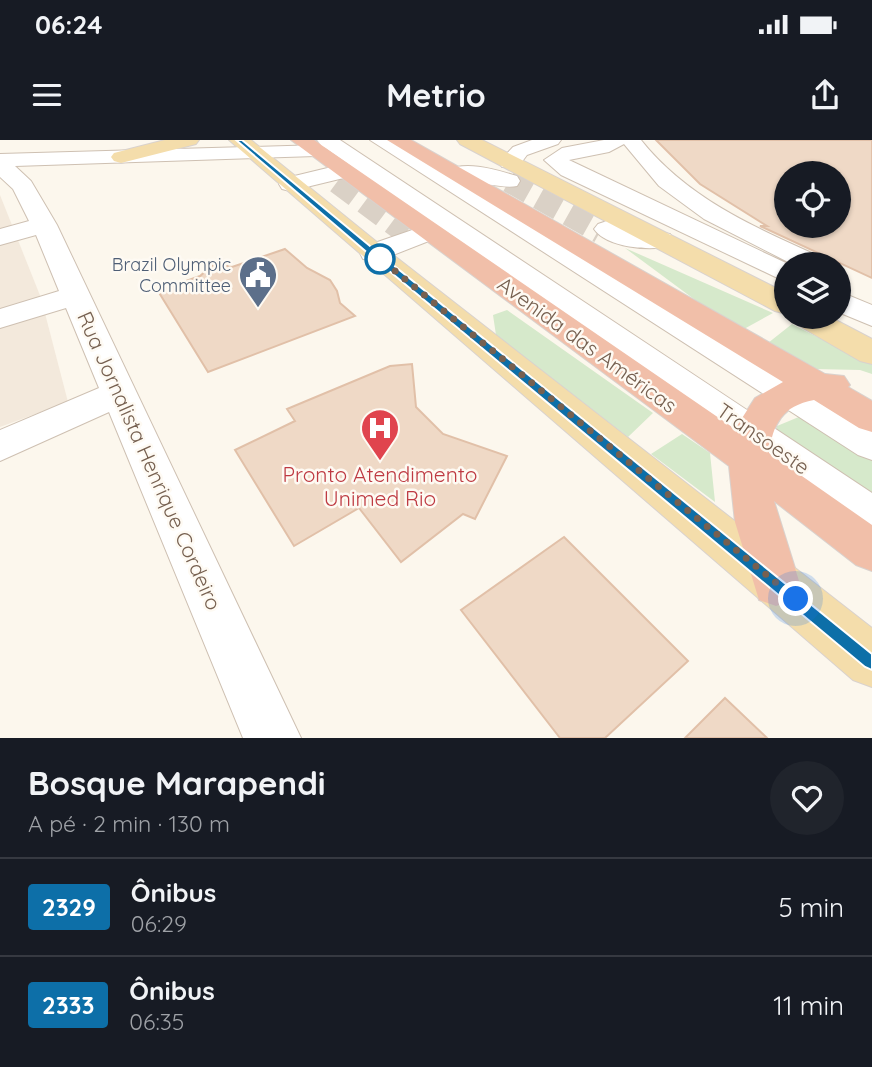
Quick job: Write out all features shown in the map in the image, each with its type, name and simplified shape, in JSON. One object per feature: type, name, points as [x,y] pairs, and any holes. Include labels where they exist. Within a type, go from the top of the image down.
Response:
[{"type":"highway","points":[[397,140],[455,174],[609,240],[802,389],[872,418]]},
{"type":"highway","name":"Avenida das Américas","points":[[322,165],[408,238],[750,445],[872,551]]},
{"type":"highway","points":[[776,584],[755,524],[748,488],[750,445],[769,403],[802,389],[872,388]]},
{"type":"main road","points":[[121,157],[189,140]]},
{"type":"main road","points":[[467,140],[509,172],[661,240],[774,299]]},
{"type":"main road","name":"Avenida das Américas","points":[[246,146],[322,165],[408,238],[776,584],[872,661]]},
{"type":"main road","points":[[829,329],[872,353]]},
{"type":"street","points":[[378,140],[414,164],[429,168],[495,210],[497,217],[604,286],[632,295],[802,389],[872,444]]},
{"type":"street","points":[[455,174],[509,172],[520,151],[551,140]]},
{"type":"street","points":[[617,140],[593,151],[566,154],[555,160],[569,170],[774,268]]},
{"type":"street","points":[[631,140],[656,171],[697,204],[790,252]]},
{"type":"street","points":[[18,166],[71,148],[121,157],[246,146]]},
{"type":"street","name":"Transoeste","points":[[322,165],[387,179],[408,238],[582,316],[750,445],[872,517]]},
{"type":"street","name":"Rua Jornalista Henrique Cordeiro","points":[[18,166],[272,738]]},
{"type":"street","points":[[0,237],[44,225]]},
{"type":"street","points":[[609,240],[661,240]]},
{"type":"street","points":[[851,282],[872,292]]},
{"type":"street","points":[[0,319],[76,295]]},
{"type":"street","points":[[851,306],[872,317]]},
{"type":"street","points":[[0,446],[119,393]]},
{"type":"shaded area","points":[[0,195],[41,298],[68,402],[0,427]]},
{"type":"green space","points":[[625,248],[773,313],[744,329],[702,305]]},
{"type":"green space","points":[[507,310],[653,413],[628,437],[496,335],[493,315]]},
{"type":"green space","points":[[786,329],[802,329],[872,365],[872,374],[860,370],[814,369],[768,343]]},
{"type":"green space","points":[[806,414],[872,455],[872,509],[776,438],[777,426]]},
{"type":"green space","points":[[682,434],[710,453],[715,502],[651,454]]},
{"type":"building","points":[[656,140],[872,140],[872,278],[851,268],[851,252],[816,252],[786,238],[851,238],[851,161],[774,161],[774,232],[760,226],[767,226],[700,184]]},
{"type":"building","name":"Brazil Olympic Committee","points":[[285,249],[307,268],[330,280],[340,303],[355,316],[208,372],[158,291],[200,276],[215,263],[232,267]]},
{"type":"building","name":"Pronto Atendimento Unimed Rio","points":[[412,364],[416,407],[443,434],[507,456],[475,519],[463,514],[401,562],[359,508],[294,546],[235,450],[295,421],[287,409],[390,366]]},
{"type":"building","points":[[564,537],[688,661],[605,738],[560,738],[461,610]]},
{"type":"building","points":[[725,698],[767,738],[685,738]]},
{"type":"tunnel","points":[[509,181],[600,232]]},
{"type":"tunnel","points":[[337,182],[406,233]]},
{"type":"bus line","name":"2329","points":[[239,140],[872,661]]},
{"type":"place","name":"Brazil Olympic Committee","points":[[258,309]]},
{"type":"place","name":"Pronto Atendimento Unimed Rio","points":[[380,462]]},
{"type":"route","points":[[380,259],[373,253],[796,599]]}]
